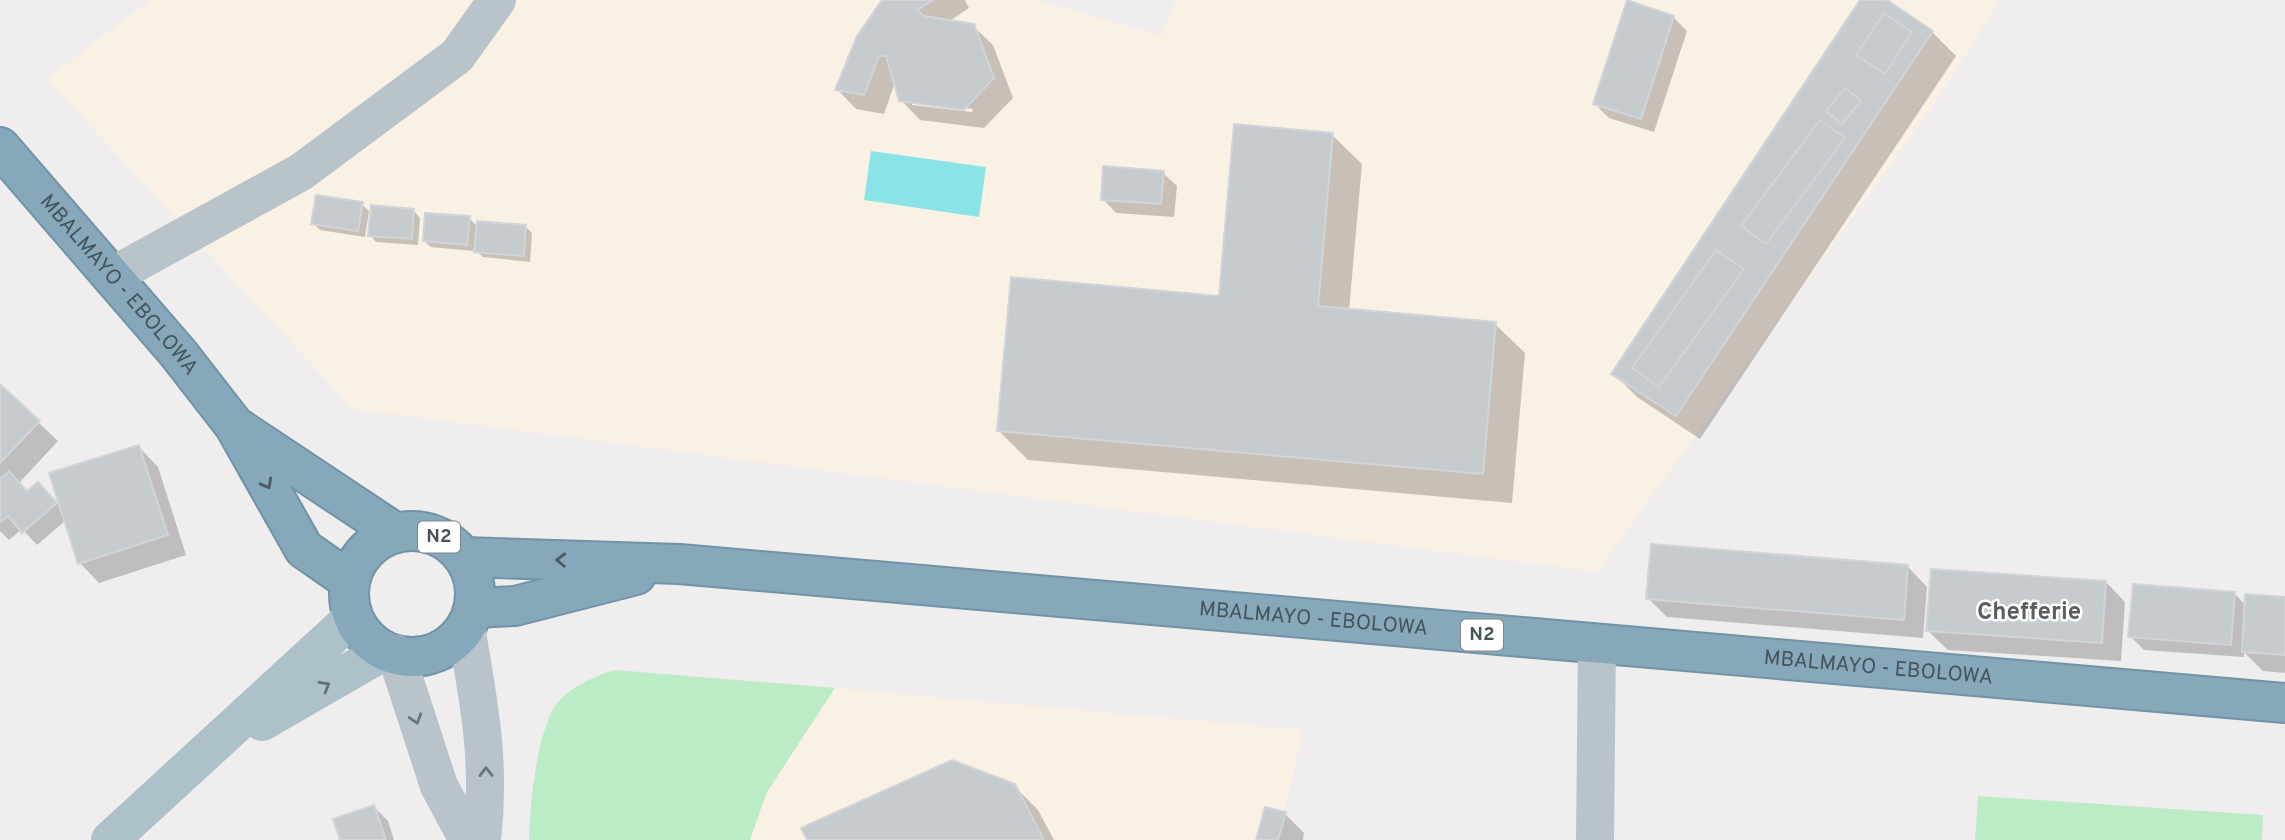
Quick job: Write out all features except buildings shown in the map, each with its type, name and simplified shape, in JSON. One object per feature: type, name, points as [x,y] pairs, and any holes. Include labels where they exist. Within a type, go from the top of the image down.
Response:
[{"type":"highway","name":"MBALMAYO - EBOLOWA","points":[[0,147],[178,352],[234,425],[304,550],[351,599],[360,631],[390,653]]},
{"type":"highway","name":"MBALMAYO - EBOLOWA","points":[[234,425],[396,533]]},
{"type":"highway","name":"N2","points":[[351,599],[366,550],[380,539],[411,530],[441,537],[464,557],[474,582],[470,618]]},
{"type":"highway","name":"MBALMAYO - EBOLOWA","points":[[464,557],[678,564],[2285,704]]},
{"type":"highway","name":"MBALMAYO - EBOLOWA","points":[[470,618],[678,564]]},
{"type":"highway","points":[[390,653],[414,657],[432,654],[449,645],[470,618]]},
{"type":"main road","points":[[110,840],[203,757],[351,599]]},
{"type":"main road","points":[[203,757],[390,653]]},
{"type":"street","points":[[112,276],[301,172],[457,56],[497,0]]},
{"type":"street","points":[[470,618],[486,743],[487,798],[482,840]]},
{"type":"street","points":[[1595,840],[1597,644]]},
{"type":"street","points":[[390,653],[439,786],[468,840]]},
{"type":"shaded area","points":[[150,0],[1037,0],[1162,36],[1176,0],[2000,0],[1935,103],[1597,572],[353,409],[47,79]]},
{"type":"shaded area","points":[[835,688],[1303,730],[1278,840],[750,840],[767,792]]},
{"type":"green space","points":[[615,670],[835,688],[767,792],[750,840],[529,840],[532,792],[538,757],[552,711],[571,690]]},
{"type":"green space","points":[[1978,796],[2263,815],[2262,840],[1975,840]]},
{"type":"water","points":[[871,151],[986,167],[979,217],[864,200]]},
{"type":"district","name":"Chefferie","points":[[2029,613]]}]
